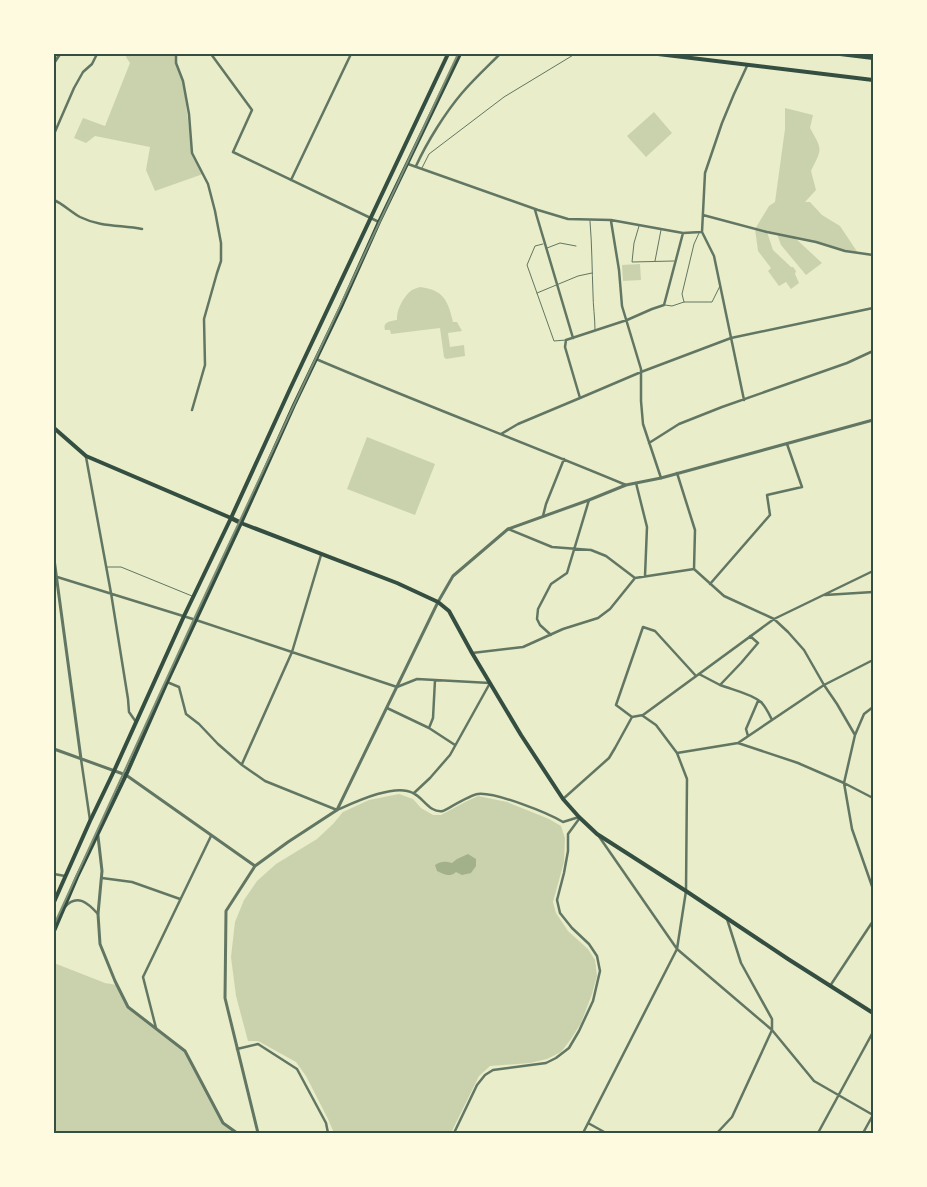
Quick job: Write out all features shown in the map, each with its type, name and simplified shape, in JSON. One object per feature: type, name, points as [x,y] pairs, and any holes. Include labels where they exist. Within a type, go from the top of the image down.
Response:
[{"type":"main road","points":[[54,902],[193,596],[448,54]]},
{"type":"main road","points":[[54,931],[294,405],[460,54]]},
{"type":"main road","points":[[658,54],[873,80]]},
{"type":"main road","points":[[840,54],[873,58]]},
{"type":"main road","points":[[55,430],[86,456],[241,523],[397,583],[438,602],[449,611],[521,736],[563,799],[579,817],[597,834],[873,1013]]},
{"type":"street","points":[[54,63],[60,54]]},
{"type":"street","points":[[54,134],[74,88],[83,72],[92,64],[97,54]]},
{"type":"street","points":[[176,54],[176,63],[183,81],[189,114],[192,153],[208,184],[221,243],[221,262],[216,273],[204,319],[205,365],[192,410]]},
{"type":"street","points":[[211,54],[252,110],[234,152],[380,222]]},
{"type":"street","points":[[291,180],[351,54]]},
{"type":"street","points":[[416,167],[422,153],[461,94],[500,54]]},
{"type":"street","points":[[744,400],[714,256],[700,232],[703,215],[705,173],[722,123],[748,64]]},
{"type":"street","points":[[408,164],[534,209],[568,219],[611,220],[683,233],[700,232]]},
{"type":"street","points":[[54,200],[80,217],[96,223],[142,230]]},
{"type":"street","points":[[534,209],[573,338]]},
{"type":"street","points":[[703,215],[846,251],[873,255]]},
{"type":"street","points":[[611,220],[619,270],[622,306],[642,369],[641,401],[643,424],[661,478]]},
{"type":"street","points":[[580,398],[565,347],[566,340],[628,320],[664,305],[683,233]]},
{"type":"street","points":[[501,434],[518,424],[641,372],[730,338],[873,308]]},
{"type":"street","points":[[649,443],[679,424],[839,366],[873,351]]},
{"type":"street","points":[[316,359],[626,485]]},
{"type":"street","points":[[337,810],[438,602],[453,576],[508,529],[626,485],[661,478],[873,420]]},
{"type":"street","points":[[710,584],[770,515],[767,495],[802,487],[787,444]]},
{"type":"street","points":[[86,456],[111,593],[129,712],[136,722]]},
{"type":"street","points":[[543,516],[564,459]]},
{"type":"street","points":[[677,473],[695,530],[694,569],[724,596],[774,619],[804,650],[855,735]]},
{"type":"street","points":[[636,483],[647,527],[645,576]]},
{"type":"street","points":[[551,635],[540,625],[537,619],[538,610],[551,584],[567,573],[590,500]]},
{"type":"street","points":[[508,529],[552,547],[591,550],[606,556],[635,578]]},
{"type":"street","points":[[242,765],[292,652],[322,553]]},
{"type":"street","points":[[54,560],[90,821]]},
{"type":"street","points":[[472,653],[523,647],[598,618],[610,609],[635,578],[694,569]]},
{"type":"street","points":[[772,720],[762,703],[743,693],[697,675],[655,631],[643,627],[616,705],[632,717],[643,716],[697,675],[774,619],[873,571]]},
{"type":"street","points":[[55,576],[184,616],[397,687],[417,679],[490,683],[450,755],[414,793]]},
{"type":"street","points":[[824,595],[873,592]]},
{"type":"street","points":[[720,685],[758,643],[750,636]]},
{"type":"street","points":[[678,753],[738,743],[824,685],[873,660]]},
{"type":"street","points":[[429,728],[433,718],[435,680]]},
{"type":"street","points":[[168,682],[179,686],[186,714],[242,765],[265,781],[337,810]]},
{"type":"street","points":[[748,736],[746,729],[758,701]]},
{"type":"street","points":[[873,707],[864,714],[855,735],[844,782],[852,829],[873,889]]},
{"type":"street","points":[[387,708],[429,728],[455,745]]},
{"type":"street","points":[[583,1133],[677,949],[686,891],[687,779],[678,753],[656,725],[643,716]]},
{"type":"street","points":[[563,799],[609,758],[632,717]]},
{"type":"street","points":[[738,743],[798,763],[844,782],[873,798]]},
{"type":"street","points":[[54,749],[126,776],[254,866]]},
{"type":"street","points":[[258,1133],[225,998],[226,911],[254,866],[337,810],[370,796],[390,791],[414,793],[431,809],[438,812],[476,794],[495,795],[554,816],[563,822],[579,817]]},
{"type":"street","points":[[454,1133],[477,1086],[485,1075],[493,1070],[546,1062],[556,1058],[569,1048],[593,1001],[600,971],[598,956],[560,912],[557,900],[568,851],[568,834],[579,817]]},
{"type":"street","points":[[597,834],[677,949],[772,1030],[814,1081],[873,1115],[863,1133]]},
{"type":"street","points":[[98,836],[102,870],[98,914],[100,944],[115,981],[128,1007],[186,1051],[223,1123],[237,1133]]},
{"type":"street","points":[[156,1028],[143,977],[211,836]]},
{"type":"street","points":[[54,874],[65,876]]},
{"type":"street","points":[[102,878],[132,882],[180,899]]},
{"type":"street","points":[[63,910],[72,900],[77,899],[88,904],[98,914]]},
{"type":"street","points":[[717,1133],[732,1117],[772,1030],[772,1018],[741,962],[726,918]]},
{"type":"street","points":[[830,986],[873,921]]},
{"type":"street","points":[[818,1133],[873,1032]]},
{"type":"street","points":[[238,1049],[258,1044],[297,1069],[326,1123],[328,1133]]},
{"type":"street","points":[[588,1123],[606,1133]]},
{"type":"lane","points":[[422,169],[429,154],[504,97],[575,54]]},
{"type":"lane","points":[[590,220],[595,330]]},
{"type":"lane","points":[[640,225],[634,243],[632,262],[675,261]]},
{"type":"lane","points":[[655,262],[661,229]]},
{"type":"lane","points":[[684,302],[682,294],[694,244],[700,232]]},
{"type":"lane","points":[[544,243],[535,246],[528,265],[554,341],[566,340]]},
{"type":"lane","points":[[546,248],[560,243],[576,246]]},
{"type":"lane","points":[[537,293],[592,272]]},
{"type":"lane","points":[[664,305],[672,306],[684,302],[712,302],[720,284]]},
{"type":"lane","points":[[106,567],[121,567],[193,596]]},
{"type":"shaded area","points":[[127,54],[176,54],[176,63],[183,81],[192,153],[203,174],[155,191],[146,170],[150,147],[95,136],[86,143],[74,138],[83,118],[105,126],[130,63],[126,57]]},
{"type":"shaded area","points":[[785,108],[813,115],[810,128],[820,150],[811,171],[816,190],[805,202],[810,202],[822,215],[840,226],[858,253],[795,238],[822,263],[806,275],[781,245],[777,234],[767,232],[773,250],[796,271],[795,274],[799,283],[791,289],[786,282],[779,286],[768,271],[771,268],[758,251],[755,229],[769,206],[775,202],[785,129]]},
{"type":"shaded area","points":[[654,112],[672,133],[646,157],[627,136]]},
{"type":"shaded area","points":[[640,264],[641,280],[623,281],[622,265]]},
{"type":"shaded area","points":[[420,287],[435,291],[447,302],[453,322],[457,322],[462,331],[448,333],[450,347],[464,345],[465,356],[446,359],[444,357],[440,328],[391,334],[390,330],[385,330],[386,324],[397,320],[403,299],[412,290]]},
{"type":"shaded area","points":[[367,437],[435,464],[415,515],[347,489]]},
{"type":"shaded area","points":[[399,794],[413,799],[421,808],[433,815],[441,815],[478,796],[507,802],[549,819],[561,826],[565,838],[564,862],[553,902],[556,913],[568,931],[588,949],[595,960],[597,976],[581,1023],[561,1052],[547,1059],[530,1063],[490,1066],[479,1076],[451,1133],[334,1133],[306,1076],[296,1062],[258,1041],[248,1041],[236,996],[231,957],[235,922],[244,900],[257,881],[276,864],[317,839],[343,812],[369,800]]},
{"type":"shaded area","points":[[468,854],[476,859],[476,866],[471,873],[462,875],[456,872],[449,875],[437,871],[435,865],[443,862],[452,863]]},
{"type":"shaded area","points":[[54,963],[105,983],[117,985],[128,1007],[183,1049],[223,1123],[234,1131],[233,1133],[54,1133]]},
{"type":"railway","points":[[54,925],[200,606],[458,54]]}]
